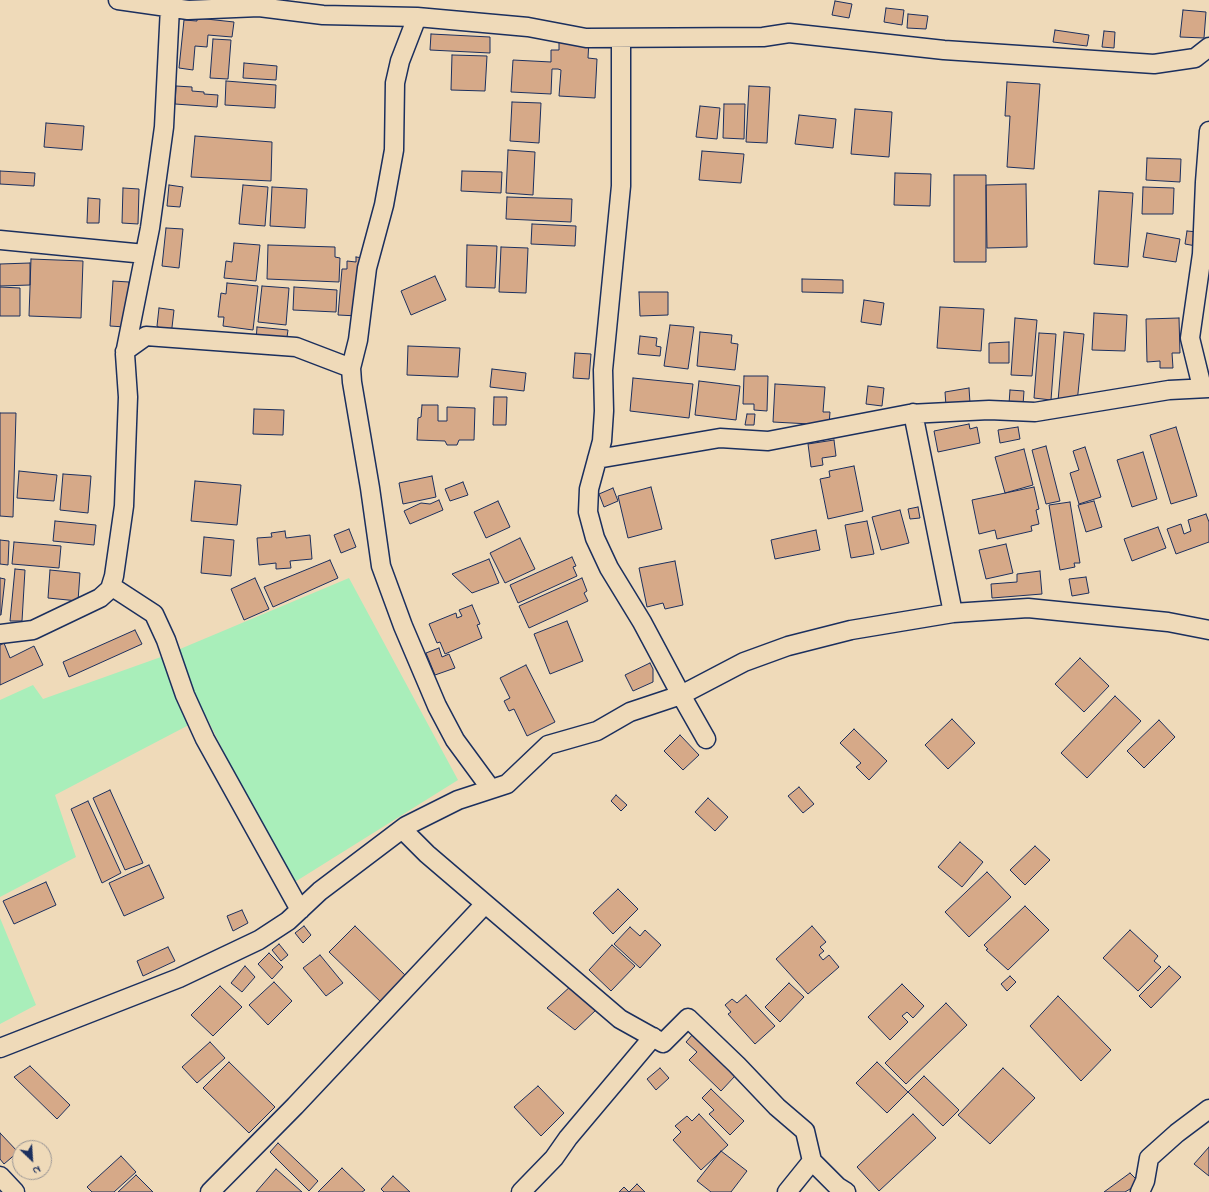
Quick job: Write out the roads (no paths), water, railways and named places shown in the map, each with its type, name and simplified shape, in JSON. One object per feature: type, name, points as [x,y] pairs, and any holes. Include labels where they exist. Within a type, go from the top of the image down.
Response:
[{"type":"street","points":[[118,0],[188,10],[259,7],[323,15],[417,17],[528,27],[586,38],[763,37],[789,32],[944,50],[1154,64],[1195,58],[1209,48]]},
{"type":"street","points":[[0,634],[33,630],[100,598],[111,586],[114,576],[124,506],[128,397],[125,351],[145,254],[164,127],[170,7]]},
{"type":"street","points":[[417,17],[400,61],[395,83],[394,150],[384,206],[367,268],[358,340],[351,368],[352,382],[370,488],[381,566],[403,626],[437,706],[455,740],[491,789]]},
{"type":"street","points":[[621,38],[621,186],[603,370],[604,411],[602,441],[589,489],[588,512],[595,538],[609,568],[642,622],[706,739]]},
{"type":"street","points":[[597,458],[720,438],[768,441],[913,413],[989,410],[1035,412],[1169,390],[1206,387],[1190,338],[1202,254],[1209,131]]},
{"type":"street","points":[[0,240],[145,254]]},
{"type":"street","points":[[132,316],[146,336]]},
{"type":"street","points":[[125,351],[146,336],[296,347],[351,368]]},
{"type":"street","points":[[913,413],[953,613]]},
{"type":"street","points":[[111,586],[154,614],[166,640],[185,695],[205,739],[300,910]]},
{"type":"street","points":[[0,1048],[179,978],[259,940],[288,921],[320,891],[402,829],[458,800],[506,784],[548,745],[596,731],[630,712],[681,695],[744,662],[788,646],[851,630],[953,613],[1028,608],[1168,622],[1209,630]]},
{"type":"street","points":[[402,829],[427,854],[620,1019],[663,1043],[688,1018],[737,1065],[777,1107],[805,1131],[812,1161],[838,1187],[846,1192]]},
{"type":"street","points":[[210,1192],[295,1106],[485,904]]},
{"type":"street","points":[[521,1192],[554,1158],[568,1138],[653,1037]]},
{"type":"street","points":[[1140,1192],[1145,1181],[1150,1158],[1177,1133],[1209,1110]]},
{"type":"street","points":[[787,1192],[812,1161]]},
{"type":"street","points":[[0,1176],[15,1192]]}]
